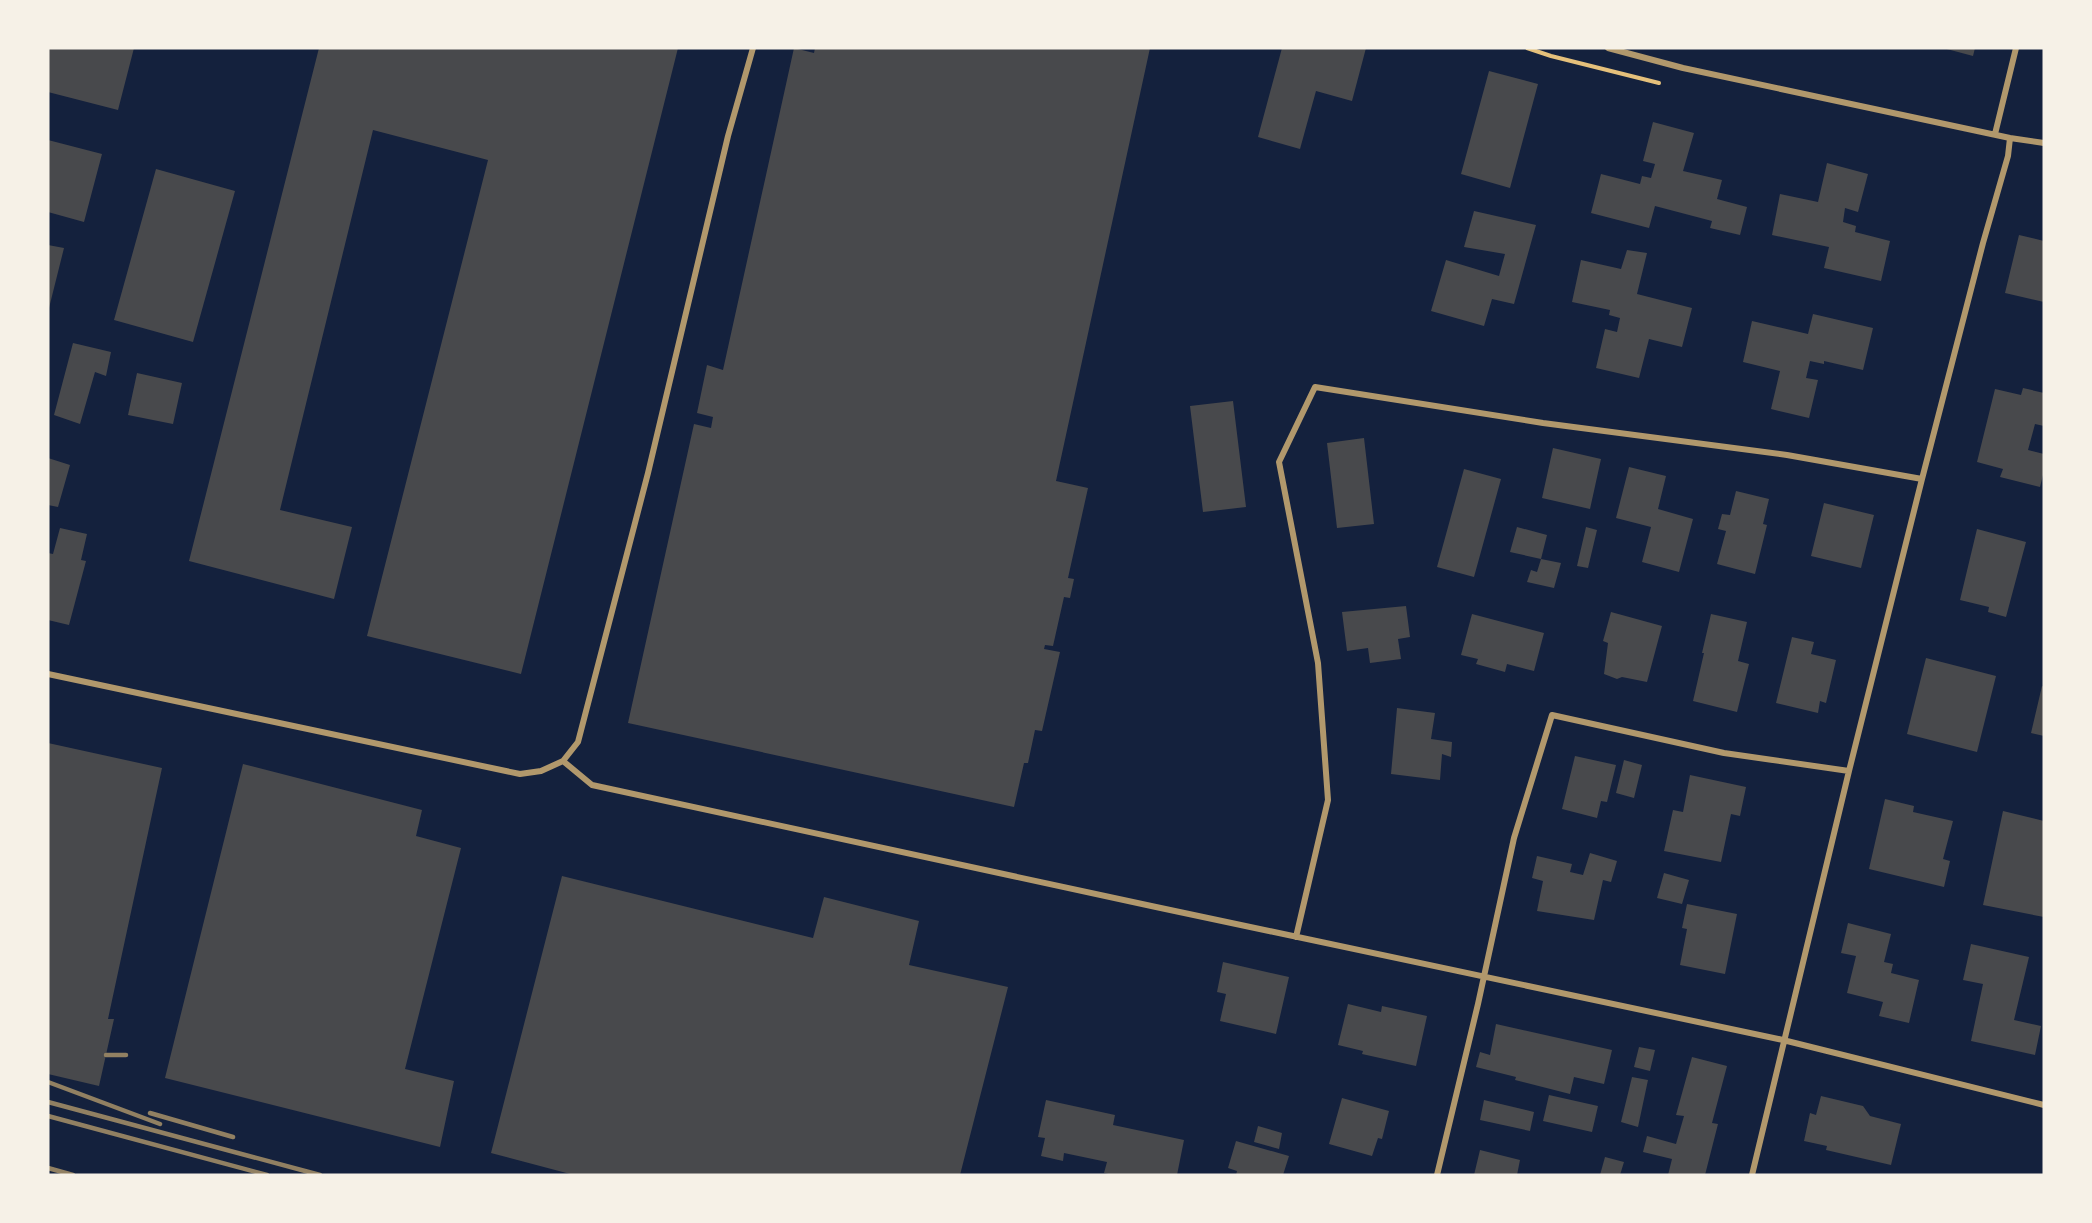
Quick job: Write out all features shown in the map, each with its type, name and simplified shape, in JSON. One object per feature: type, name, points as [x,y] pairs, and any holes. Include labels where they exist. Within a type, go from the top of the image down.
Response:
[{"type":"street","points":[[48,674],[520,774],[541,771],[563,761],[578,742],[648,473],[728,136],[753,48]]},
{"type":"street","points":[[1608,48],[1683,68],[2010,138],[2044,143]]},
{"type":"street","points":[[1995,134],[2016,48]]},
{"type":"street","points":[[1752,1175],[1848,771],[1980,254],[2008,156],[2010,138]]},
{"type":"street","points":[[1296,937],[1328,800],[1318,663],[1280,462],[1315,387],[1543,423],[1787,455],[1922,479]]},
{"type":"street","points":[[1437,1175],[1514,838],[1552,715],[1724,753],[1848,771]]},
{"type":"street","points":[[563,761],[592,785],[1783,1040],[2044,1106]]},
{"type":"building","points":[[48,48],[134,48],[118,110],[48,92]]},
{"type":"building","points":[[319,48],[678,48],[521,674],[367,636],[488,160],[373,130],[280,510],[352,527],[334,599],[189,561]]},
{"type":"building","points":[[794,48],[814,53],[815,48],[1150,48],[1056,481],[1088,488],[1068,578],[1074,579],[1070,598],[1064,597],[1053,646],[1045,645],[1044,649],[1060,652],[1042,731],[1035,730],[1028,763],[1024,763],[1014,807],[628,723],[694,424],[711,428],[713,417],[697,413],[707,365],[723,370]]},
{"type":"building","points":[[1282,48],[1366,48],[1352,101],[1316,91],[1300,149],[1258,137]]},
{"type":"building","points":[[1943,48],[1975,48],[1973,56]]},
{"type":"building","points":[[1489,71],[1538,84],[1510,188],[1461,174]]},
{"type":"building","points":[[1653,122],[1694,133],[1683,171],[1722,180],[1717,199],[1747,207],[1740,235],[1710,228],[1712,221],[1655,206],[1649,228],[1591,213],[1601,174],[1640,184],[1642,176],[1651,178],[1655,164],[1643,161]]},
{"type":"building","points":[[48,140],[102,154],[84,222],[48,212]]},
{"type":"building","points":[[1827,163],[1868,174],[1858,212],[1845,208],[1843,222],[1856,226],[1855,232],[1890,241],[1881,281],[1824,268],[1829,247],[1772,235],[1780,194],[1818,202]]},
{"type":"building","points":[[156,169],[235,191],[193,342],[114,320]]},
{"type":"building","points":[[1474,211],[1536,225],[1514,304],[1492,299],[1484,326],[1431,311],[1446,260],[1499,276],[1505,254],[1464,247]]},
{"type":"building","points":[[2019,235],[2044,241],[2044,302],[2005,293]]},
{"type":"building","points":[[48,245],[64,248],[49,308],[48,307]]},
{"type":"building","points":[[1627,250],[1647,253],[1637,294],[1692,308],[1682,347],[1649,339],[1639,378],[1596,368],[1605,329],[1617,332],[1620,318],[1609,315],[1610,310],[1572,302],[1581,260],[1621,269]]},
{"type":"building","points":[[1813,314],[1873,328],[1863,370],[1824,361],[1824,364],[1810,361],[1806,378],[1818,380],[1809,418],[1771,409],[1780,371],[1743,362],[1752,321],[1808,334]]},
{"type":"building","points":[[73,343],[111,352],[106,376],[95,372],[80,424],[54,415]]},
{"type":"building","points":[[137,373],[182,383],[173,424],[128,415]]},
{"type":"building","points":[[2023,388],[2044,393],[2044,426],[2035,424],[2028,450],[2044,454],[2044,471],[2040,487],[2000,477],[2003,469],[1977,462],[1995,389],[2021,395]]},
{"type":"building","points":[[1233,401],[1246,507],[1203,512],[1190,406]]},
{"type":"building","points":[[1364,438],[1374,524],[1337,528],[1327,443]]},
{"type":"building","points":[[1553,448],[1601,459],[1590,509],[1542,498]]},
{"type":"building","points":[[48,458],[70,465],[58,507],[48,505]]},
{"type":"building","points":[[1629,467],[1666,476],[1658,509],[1693,519],[1679,572],[1642,562],[1651,527],[1616,518]]},
{"type":"building","points":[[1464,469],[1501,479],[1474,577],[1437,567]]},
{"type":"building","points":[[1736,491],[1769,499],[1763,524],[1767,525],[1755,574],[1717,564],[1726,531],[1718,529],[1722,514],[1730,515]]},
{"type":"building","points":[[1824,503],[1874,515],[1861,568],[1811,556]]},
{"type":"building","points":[[1517,527],[1547,535],[1541,559],[1510,552]]},
{"type":"building","points":[[1586,527],[1597,530],[1588,568],[1577,566]]},
{"type":"building","points":[[60,528],[87,534],[81,560],[86,561],[69,625],[48,620],[48,553],[53,554]]},
{"type":"building","points":[[1977,529],[2026,542],[2006,617],[1988,612],[1989,607],[1960,600]]},
{"type":"building","points":[[1541,559],[1561,563],[1554,588],[1527,582],[1531,570],[1537,572]]},
{"type":"building","points":[[1406,606],[1410,637],[1398,639],[1401,659],[1370,663],[1368,648],[1347,651],[1342,612]]},
{"type":"building","points":[[1611,612],[1662,626],[1647,682],[1622,677],[1617,679],[1604,674],[1608,643],[1603,641]]},
{"type":"building","points":[[1472,614],[1544,633],[1534,671],[1507,664],[1505,672],[1476,664],[1478,659],[1461,655]]},
{"type":"building","points":[[1711,614],[1747,622],[1738,661],[1749,664],[1737,712],[1693,701]]},
{"type":"building","points":[[1792,637],[1814,642],[1811,654],[1836,660],[1826,703],[1820,701],[1818,713],[1776,703]]},
{"type":"building","points":[[1926,658],[1996,676],[1977,752],[1907,734]]},
{"type":"building","points":[[2042,686],[2044,687],[2044,736],[2031,733]]},
{"type":"building","points":[[1397,708],[1435,713],[1431,739],[1452,742],[1451,757],[1442,754],[1440,780],[1391,774]]},
{"type":"building","points":[[48,743],[162,768],[108,1019],[114,1019],[99,1086],[48,1074]]},
{"type":"building","points":[[1575,756],[1616,765],[1607,802],[1601,801],[1597,818],[1562,809]]},
{"type":"building","points":[[1624,760],[1642,765],[1634,798],[1616,793]]},
{"type":"building","points":[[243,764],[422,810],[416,836],[461,848],[405,1069],[454,1081],[440,1147],[165,1078]]},
{"type":"building","points":[[1690,775],[1746,787],[1740,816],[1731,814],[1721,862],[1664,851],[1673,810],[1683,812]]},
{"type":"building","points":[[1885,799],[1914,806],[1913,812],[1953,821],[1943,859],[1950,861],[1944,887],[1869,869]]},
{"type":"building","points":[[2003,811],[2044,821],[2044,917],[1983,905]]},
{"type":"building","points":[[1590,853],[1617,861],[1611,882],[1603,880],[1594,920],[1537,911],[1543,881],[1532,878],[1537,856],[1572,864],[1570,872],[1583,875]]},
{"type":"building","points":[[1664,873],[1689,880],[1682,904],[1657,898]]},
{"type":"building","points":[[562,876],[813,938],[824,897],[919,921],[909,965],[1008,987],[960,1175],[574,1175],[491,1153]]},
{"type":"building","points":[[1687,904],[1737,914],[1725,974],[1680,965],[1687,929],[1682,928]]},
{"type":"building","points":[[1848,923],[1891,934],[1884,962],[1893,964],[1891,973],[1919,980],[1909,1023],[1879,1016],[1883,1002],[1847,993],[1856,956],[1841,953]]},
{"type":"building","points":[[1971,944],[2029,957],[2014,1020],[2041,1026],[2035,1055],[1971,1041],[1983,984],[1963,980]]},
{"type":"building","points":[[1223,962],[1289,977],[1276,1034],[1220,1021],[1226,994],[1217,992]]},
{"type":"building","points":[[1348,1004],[1381,1012],[1382,1006],[1427,1016],[1416,1066],[1362,1054],[1363,1051],[1338,1045]]},
{"type":"building","points":[[1496,1024],[1612,1050],[1604,1084],[1574,1077],[1570,1094],[1476,1067],[1480,1052],[1490,1055]]},
{"type":"building","points":[[1639,1047],[1655,1050],[1650,1071],[1634,1067]]},
{"type":"building","points":[[1692,1057],[1727,1066],[1712,1123],[1718,1124],[1705,1175],[1668,1175],[1672,1159],[1643,1152],[1647,1136],[1676,1144],[1684,1116],[1676,1115]]},
{"type":"building","points":[[1632,1077],[1648,1080],[1638,1127],[1621,1122]]},
{"type":"building","points":[[1549,1095],[1598,1106],[1592,1132],[1543,1121]]},
{"type":"building","points":[[1821,1096],[1863,1106],[1870,1116],[1901,1124],[1891,1165],[1826,1150],[1827,1146],[1804,1141],[1810,1113],[1816,1115]]},
{"type":"building","points":[[1342,1098],[1389,1111],[1382,1139],[1378,1138],[1372,1156],[1329,1144]]},
{"type":"building","points":[[1046,1100],[1115,1115],[1113,1125],[1184,1140],[1177,1175],[1113,1175],[1104,1173],[1107,1162],[1064,1153],[1063,1161],[1041,1156],[1045,1138],[1038,1137]]},
{"type":"building","points":[[1484,1100],[1534,1112],[1530,1131],[1480,1120]]},
{"type":"building","points":[[1258,1126],[1282,1133],[1279,1149],[1254,1142]]},
{"type":"building","points":[[1236,1141],[1289,1156],[1283,1175],[1236,1175],[1237,1171],[1228,1168]]},
{"type":"building","points":[[1480,1150],[1520,1160],[1517,1175],[1474,1175]]},
{"type":"building","points":[[1605,1157],[1624,1162],[1620,1175],[1600,1175]]},
{"type":"railway","points":[[106,1055],[126,1055]]},
{"type":"railway","points":[[48,1082],[160,1124]]},
{"type":"railway","points":[[48,1102],[320,1175]]},
{"type":"railway","points":[[150,1113],[233,1137]]},
{"type":"railway","points":[[48,1116],[267,1175]]},
{"type":"railway","points":[[48,1168],[73,1175]]}]
